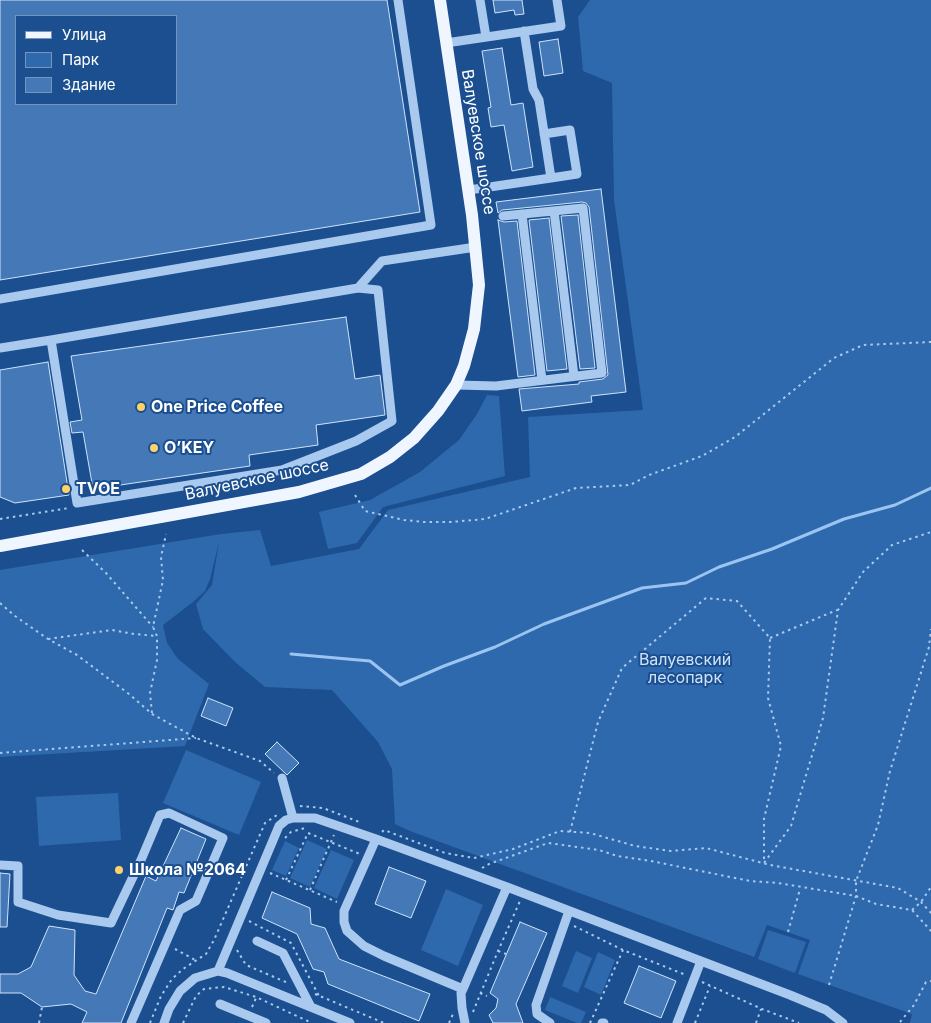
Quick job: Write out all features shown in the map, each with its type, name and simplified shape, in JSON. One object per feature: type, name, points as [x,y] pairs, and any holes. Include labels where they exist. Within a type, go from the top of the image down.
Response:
[{"type":"main road","name":"Валуевское шоссе","points":[[0,546],[299,492],[361,474],[390,457],[414,438],[438,411],[456,385],[464,366],[474,329],[479,286],[469,190],[440,0]]},
{"type":"street","points":[[0,299],[431,224],[398,0]]},
{"type":"street","points":[[480,0],[486,37]]},
{"type":"street","points":[[446,43],[561,26],[557,0]]},
{"type":"street","points":[[524,31],[533,89],[539,100],[551,178]]},
{"type":"street","points":[[469,190],[577,174],[570,130],[544,134]]},
{"type":"street","points":[[456,385],[496,386],[602,373],[583,208],[503,216]]},
{"type":"street","points":[[554,211],[574,376]]},
{"type":"street","points":[[522,214],[542,380]]},
{"type":"street","points":[[358,288],[382,261],[476,247]]},
{"type":"street","points":[[0,348],[358,288],[378,290],[392,421],[356,442],[282,470],[77,503],[51,340]]},
{"type":"street","points":[[282,778],[293,818]]},
{"type":"street","points":[[0,866],[18,866],[18,902],[58,915],[111,923],[160,815],[169,813],[223,838],[196,902],[180,910],[131,1023]]},
{"type":"street","points":[[218,971],[274,836],[280,826],[286,820],[316,814],[505,891],[569,911],[817,1006],[843,1023]]},
{"type":"street","points":[[377,839],[344,911],[344,922],[347,931],[357,941],[378,952],[462,991]]},
{"type":"street","points":[[468,1020],[463,1016],[462,991],[505,891]]},
{"type":"street","points":[[550,1023],[537,1014],[536,1005],[569,911]]},
{"type":"street","points":[[257,941],[283,953],[311,1007]]},
{"type":"street","points":[[677,1023],[701,961]]},
{"type":"street","points":[[164,1023],[180,991],[195,978],[218,971],[228,973],[350,1023]]},
{"type":"street","points":[[220,1004],[251,1020],[266,1023]]},
{"type":"street","points":[[321,1023],[325,1013]]},
{"type":"path","points":[[355,495],[365,511],[404,520],[451,522],[485,519],[576,488],[630,485],[649,475],[702,456],[734,437],[834,358],[863,344],[931,342]]},
{"type":"path","points":[[764,863],[791,826],[823,718],[838,610],[863,572],[892,545],[931,532]]},
{"type":"path","points":[[153,627],[163,580],[161,556],[166,534]]},
{"type":"path","points":[[82,550],[106,573],[153,627],[157,636],[158,660],[150,694],[152,714]]},
{"type":"path","points":[[570,832],[598,722],[622,668],[706,598],[737,601],[770,638],[768,698],[781,746],[764,819],[764,863]]},
{"type":"path","points":[[0,603],[15,616],[77,655],[152,714],[196,738],[260,761],[282,778]]},
{"type":"path","points":[[770,638],[838,610]]},
{"type":"path","points":[[829,985],[856,896],[856,881],[878,824],[890,771],[929,647],[931,629]]},
{"type":"path","points":[[48,638],[112,630],[157,636]]},
{"type":"path","points":[[0,753],[196,738]]},
{"type":"path","points":[[283,842],[291,832],[309,828]]},
{"type":"path","points":[[286,880],[308,833],[362,856],[367,846],[377,839],[384,830],[445,853],[474,858],[513,849],[560,831],[590,834],[635,846],[671,851],[706,848],[764,863],[898,888],[921,902],[931,914]]},
{"type":"path","points":[[328,832],[340,836]]},
{"type":"path","points":[[310,890],[335,834]]},
{"type":"path","points":[[482,868],[548,843],[599,850],[617,856],[750,881],[856,896],[876,904],[912,910],[931,931]]},
{"type":"path","points":[[270,873],[341,904]]},
{"type":"path","points":[[912,910],[921,902],[931,887]]},
{"type":"path","points":[[788,932],[800,888]]},
{"type":"path","points":[[468,1020],[520,902],[505,891]]},
{"type":"path","points":[[566,921],[623,950],[799,1023]]},
{"type":"path","points":[[240,943],[237,951],[246,965],[384,1023]]},
{"type":"path","points":[[165,944],[197,961]]},
{"type":"path","points":[[498,950],[506,954]]},
{"type":"path","points":[[590,1023],[623,950]]},
{"type":"path","points":[[900,1022],[914,1005],[926,982],[931,981]]},
{"type":"path","points":[[696,1023],[710,985]]},
{"type":"path","points":[[449,1023],[462,991]]},
{"type":"path","points":[[480,993],[487,996]]},
{"type":"path","points":[[39,1023],[42,1007]]},
{"type":"path","points":[[756,1023],[762,1009]]},
{"type":"green space","name":"Валуевский лесопарк","points":[[590,0],[931,0],[931,1023],[910,1023],[912,1014],[798,974],[810,940],[767,925],[754,957],[395,824],[392,769],[378,742],[332,690],[265,687],[235,662],[203,629],[196,604],[212,585],[219,542],[210,579],[205,591],[163,625],[167,643],[178,659],[209,684],[185,746],[0,757],[0,570],[221,534],[260,530],[271,566],[359,549],[388,510],[530,477],[528,417],[643,410],[614,200],[612,83],[583,71],[578,17]]},
{"type":"green space","points":[[487,395],[499,396],[505,476],[383,507],[357,543],[328,549],[319,512],[370,500],[420,472],[459,440],[477,414]]},
{"type":"green space","points":[[186,750],[261,782],[239,835],[163,803]]},
{"type":"green space","points":[[118,793],[121,840],[39,846],[36,797]]},
{"type":"green space","points":[[307,840],[327,849],[310,887],[290,878]]},
{"type":"green space","points":[[285,841],[299,848],[286,876],[272,870]]},
{"type":"green space","points":[[331,850],[354,860],[337,899],[314,888]]},
{"type":"green space","points":[[446,889],[483,905],[458,966],[421,950]]},
{"type":"green space","points":[[768,930],[806,942],[795,973],[758,959]]},
{"type":"green space","points":[[576,951],[592,958],[578,993],[562,986]]},
{"type":"green space","points":[[598,952],[615,960],[601,995],[584,987]]},
{"type":"green space","points":[[550,997],[586,1012],[581,1023],[545,1010]]},
{"type":"building","points":[[0,0],[387,0],[420,212],[0,280]]},
{"type":"building","points":[[493,0],[522,0],[524,14],[515,15],[514,10],[495,13]]},
{"type":"building","points":[[558,39],[563,73],[544,76],[539,42]]},
{"type":"building","points":[[502,48],[511,105],[523,103],[533,167],[512,171],[504,125],[491,127],[488,108],[491,107],[482,51]]},
{"type":"building","points":[[601,189],[626,392],[591,396],[592,402],[522,411],[519,389],[579,384],[579,382],[603,379],[608,375],[589,207],[586,203],[582,202],[502,210],[498,213],[496,202]]},
{"type":"building","points":[[578,215],[595,368],[580,369],[561,216]]},
{"type":"building","points":[[549,218],[567,369],[547,371],[529,220]]},
{"type":"building","points":[[498,220],[504,222],[517,221],[535,375],[518,377]]},
{"type":"building","points":[[346,317],[355,379],[380,375],[385,415],[316,425],[318,445],[249,455],[250,466],[93,489],[83,432],[72,433],[70,422],[82,420],[71,356]]},
{"type":"building","points":[[48,362],[69,495],[15,503],[0,497],[0,370]]},
{"type":"building","points":[[208,698],[233,708],[226,726],[201,716]]},
{"type":"building","points":[[277,742],[299,763],[287,775],[265,754]]},
{"type":"building","points":[[181,828],[206,839],[184,893],[179,892],[173,910],[167,908],[121,1023],[82,1023],[87,1012],[71,1004],[42,1007],[21,993],[0,993],[0,974],[18,974],[31,967],[49,926],[75,930],[74,975],[85,991],[96,994],[146,876],[156,881]]},
{"type":"building","points":[[389,867],[426,881],[411,918],[375,904]]},
{"type":"building","points":[[0,873],[10,874],[7,927],[0,927]]},
{"type":"building","points":[[272,892],[310,908],[311,924],[325,928],[339,959],[430,994],[419,1021],[328,984],[324,972],[313,969],[297,934],[262,918]]},
{"type":"building","points":[[520,922],[547,933],[516,1004],[523,1023],[493,1023],[489,1015],[496,1008],[498,999],[490,993]]},
{"type":"building","points":[[639,966],[676,981],[661,1018],[624,1003]]},
{"type":"waterway","points":[[291,654],[370,661],[400,685],[495,647],[544,624],[642,588],[686,583],[719,567],[772,549],[844,519],[895,505],[931,488]]},
{"type":"place","name":"One Price Coffee","points":[[141,407]]},
{"type":"place","name":"O’KEY","points":[[154,448]]},
{"type":"place","name":"TVOE","points":[[66,489]]},
{"type":"place","name":"Школа №2064","points":[[119,870]]}]
